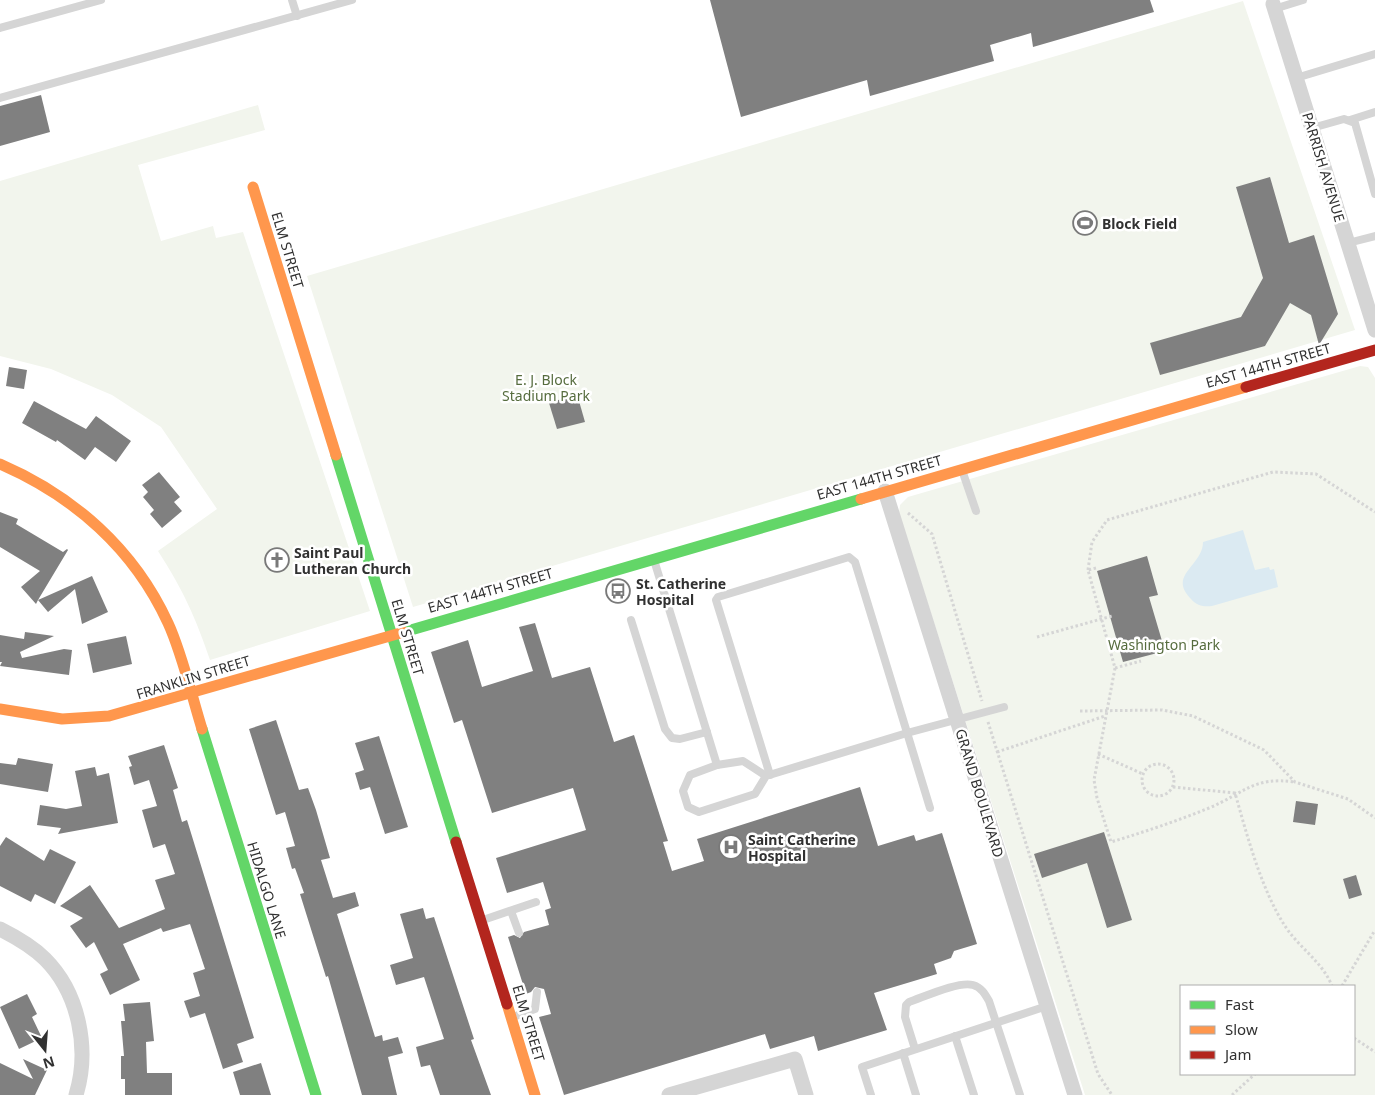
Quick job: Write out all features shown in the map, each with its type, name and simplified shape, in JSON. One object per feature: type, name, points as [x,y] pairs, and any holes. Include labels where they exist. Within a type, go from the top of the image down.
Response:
[{"type":"street","name":"PARRISH AVENUE","points":[[1274,6],[1375,330]]},
{"type":"street","name":"ELM STREET","points":[[253,187],[536,1095]]},
{"type":"street","name":"EAST 144TH STREET","points":[[392,634],[1375,350]]},
{"type":"street","name":"HIDALGO LANE","points":[[0,464],[35,478],[62,496],[116,544],[134,565],[157,600],[168,625],[190,693],[316,1095]]},
{"type":"street","name":"GRAND BOULEVARD","points":[[885,491],[1075,1095]]},
{"type":"street","name":"FRANKLIN STREET","points":[[0,709],[53,719],[102,719],[392,634]]},
{"type":"street","points":[[0,929],[24,942],[45,959],[61,980],[73,1004],[81,1029],[82,1057],[76,1095]]},
{"type":"street","points":[[669,1095],[794,1059],[806,1095]]},
{"type":"lane","points":[[0,28],[101,0]]},
{"type":"lane","points":[[292,0],[297,16]]},
{"type":"lane","points":[[0,98],[352,0]]},
{"type":"lane","points":[[1274,6],[1302,0]]},
{"type":"lane","points":[[1296,78],[1375,54]]},
{"type":"lane","points":[[1312,128],[1350,120],[1375,112]]},
{"type":"lane","points":[[1350,120],[1355,123],[1375,194]]},
{"type":"lane","points":[[1348,243],[1375,236]]},
{"type":"lane","points":[[962,469],[976,511]]},
{"type":"lane","points":[[768,776],[715,604],[718,597],[849,557],[853,558],[930,808]]},
{"type":"lane","points":[[654,558],[717,765]]},
{"type":"lane","points":[[631,620],[665,729],[672,738],[680,739],[707,732]]},
{"type":"lane","points":[[768,776],[743,762],[717,765],[690,775],[683,791],[688,807],[700,812],[755,794],[768,776],[907,733],[1004,707]]},
{"type":"lane","points":[[481,921],[536,902]]},
{"type":"lane","points":[[511,911],[519,933]]},
{"type":"lane","points":[[915,1049],[905,1017],[906,1005],[956,986],[973,985],[980,988],[989,1001],[997,1022],[1020,1095]]},
{"type":"lane","points":[[511,1018],[535,1009],[537,992]]},
{"type":"lane","points":[[871,1095],[862,1066],[1047,1006]]},
{"type":"lane","points":[[955,1036],[974,1095]]},
{"type":"lane","points":[[903,1053],[916,1095]]},
{"type":"path","points":[[1375,512],[1316,474],[1273,472],[1107,520],[1092,542],[1088,570],[1115,668],[1094,780],[1111,842],[1212,807],[1235,793],[1272,780],[1295,782],[1348,799],[1375,818]]},
{"type":"path","points":[[904,509],[932,534],[997,752],[1098,1074],[1112,1095]]},
{"type":"path","points":[[1088,570],[1096,568]]},
{"type":"path","points":[[1037,636],[1112,616]]},
{"type":"path","points":[[1115,668],[1141,660]]},
{"type":"path","points":[[1080,711],[1162,710],[1192,716],[1264,750],[1295,782]]},
{"type":"path","points":[[997,752],[1105,716]]},
{"type":"path","points":[[1098,754],[1143,774]]},
{"type":"path","points":[[1154,764],[1164,765],[1172,772],[1173,787],[1165,795],[1149,794],[1142,785],[1143,774],[1149,766],[1154,764]]},
{"type":"path","points":[[1173,787],[1235,793]]},
{"type":"path","points":[[1235,793],[1254,855],[1278,912],[1291,935],[1323,967],[1332,985]]},
{"type":"path","points":[[1343,985],[1375,930]]},
{"type":"path","points":[[1355,1039],[1375,1052]]},
{"type":"path","points":[[1232,1095],[1254,1075]]},
{"type":"green space","name":"E. J. Block Stadium Park","points":[[1243,1],[1355,330],[413,607],[307,276]]},
{"type":"green space","points":[[258,105],[265,130],[138,165],[161,241],[213,226],[216,238],[243,232],[370,611],[210,660],[188,604],[158,551],[217,509],[161,427],[112,395],[51,369],[0,356],[0,181]]},
{"type":"green space","name":"Washington Park","points":[[1360,366],[1368,367],[1375,378],[1375,1095],[1085,1095],[899,513],[900,505],[908,497]]},
{"type":"shaded area","points":[[1243,530],[1255,570],[1269,567],[1270,570],[1274,569],[1278,587],[1212,606],[1198,605],[1185,591],[1183,583],[1188,570],[1202,550],[1203,542]]},
{"type":"building","points":[[710,0],[1150,0],[1154,12],[1033,47],[1031,33],[990,45],[994,61],[870,96],[867,80],[741,117]]},
{"type":"building","points":[[41,95],[50,132],[0,146],[0,106]]},
{"type":"building","points":[[1270,177],[1289,243],[1314,235],[1338,314],[1319,345],[1311,315],[1290,303],[1265,346],[1160,375],[1150,343],[1241,317],[1263,278],[1236,187]]},
{"type":"building","points":[[9,367],[27,370],[24,389],[6,386]]},
{"type":"building","points":[[577,394],[585,422],[557,429],[549,403]]},
{"type":"building","points":[[34,401],[86,429],[96,416],[131,441],[116,462],[95,447],[85,460],[57,440],[56,442],[22,423]]},
{"type":"building","points":[[159,472],[180,497],[174,502],[182,511],[162,528],[150,514],[154,510],[143,497],[148,492],[142,485]]},
{"type":"building","points":[[0,512],[18,519],[16,524],[63,552],[68,550],[36,604],[21,587],[40,571],[0,547]]},
{"type":"building","points":[[1147,556],[1158,595],[1149,597],[1165,651],[1123,662],[1097,571]]},
{"type":"building","points":[[92,576],[108,612],[82,624],[75,589],[48,612],[38,600]]},
{"type":"building","points":[[535,623],[552,678],[590,667],[614,742],[634,735],[668,841],[663,842],[672,871],[704,861],[697,839],[860,787],[878,846],[914,835],[916,841],[942,833],[977,944],[954,951],[951,958],[934,964],[937,974],[874,993],[887,1030],[818,1051],[814,1036],[770,1049],[765,1034],[564,1095],[539,1017],[551,1014],[544,989],[535,987],[526,994],[508,937],[514,935],[520,938],[524,932],[549,925],[545,910],[551,908],[543,882],[507,893],[496,858],[586,830],[573,788],[492,813],[462,720],[454,723],[431,652],[468,640],[482,687],[533,671],[519,627]]},
{"type":"building","points":[[25,632],[54,636],[20,652],[22,658],[64,649],[72,650],[69,675],[0,666],[2,662],[0,662],[0,635],[24,639]]},
{"type":"building","points":[[126,636],[132,664],[93,673],[87,644]]},
{"type":"building","points":[[276,720],[299,790],[308,788],[316,810],[330,858],[321,860],[333,898],[355,892],[359,906],[337,914],[375,1037],[382,1035],[383,1041],[398,1037],[403,1053],[388,1057],[397,1095],[362,1095],[328,976],[326,977],[300,894],[304,893],[295,868],[292,869],[286,848],[295,846],[285,812],[276,815],[249,729]]},
{"type":"building","points":[[379,736],[408,827],[385,834],[370,787],[360,790],[355,773],[364,770],[355,743]]},
{"type":"building","points":[[164,745],[178,788],[173,790],[182,822],[187,820],[254,1038],[237,1044],[243,1062],[223,1069],[205,1013],[190,1018],[184,1001],[200,996],[193,973],[205,969],[190,924],[163,932],[161,928],[123,944],[140,980],[110,995],[100,974],[108,970],[94,942],[86,948],[70,926],[83,918],[60,906],[90,885],[119,928],[165,909],[155,880],[175,874],[165,844],[153,848],[142,810],[157,806],[149,780],[134,785],[129,767],[132,766],[128,756]]},
{"type":"building","points":[[18,758],[53,764],[48,792],[0,784],[0,763],[16,765]]},
{"type":"building","points":[[95,767],[97,776],[109,773],[118,823],[58,834],[61,828],[37,825],[40,805],[66,809],[82,806],[75,771]]},
{"type":"building","points":[[1296,801],[1318,804],[1315,825],[1293,822]]},
{"type":"building","points":[[1104,832],[1132,920],[1107,928],[1087,863],[1042,878],[1034,854]]},
{"type":"building","points":[[6,837],[44,861],[50,849],[76,862],[55,904],[35,894],[31,902],[0,886],[0,846]]},
{"type":"building","points":[[1356,875],[1362,895],[1349,899],[1343,879]]},
{"type":"building","points":[[423,908],[426,919],[434,917],[474,1039],[471,1040],[491,1095],[440,1095],[430,1065],[421,1067],[416,1047],[444,1039],[424,977],[396,985],[390,965],[413,958],[400,914]]},
{"type":"building","points":[[27,994],[37,1014],[32,1017],[42,1038],[19,1049],[0,1007]]},
{"type":"building","points":[[150,1002],[154,1041],[146,1042],[147,1073],[172,1073],[172,1095],[125,1095],[125,1079],[121,1079],[121,1056],[124,1056],[121,1021],[125,1021],[123,1004]]},
{"type":"building","points":[[23,1059],[47,1070],[35,1095],[0,1095],[0,1063],[33,1079]]},
{"type":"building","points":[[261,1063],[271,1095],[240,1095],[233,1072]]},
{"type":"traffic: fast","points":[[336,455],[456,842]]},
{"type":"traffic: fast","points":[[404,632],[861,499]]},
{"type":"traffic: fast","points":[[202,729],[316,1095]]},
{"type":"traffic: slow","points":[[253,187],[336,455]]},
{"type":"traffic: slow","points":[[861,499],[1246,387]]},
{"type":"traffic: slow","points":[[0,464],[53,492],[77,509],[99,528],[138,571],[154,596],[173,635],[202,729]]},
{"type":"traffic: slow","points":[[0,709],[62,719],[109,716],[404,632]]},
{"type":"traffic: slow","points":[[507,1004],[535,1095]]},
{"type":"traffic: jam","points":[[1246,387],[1375,350]]},
{"type":"traffic: jam","points":[[456,842],[507,1004]]},
{"type":"place","name":"Block Field","points":[[1085,223]]},
{"type":"place","name":"Saint Paul Lutheran Church","points":[[277,560]]},
{"type":"place","name":"St. Catherine Hospital","points":[[618,591]]},
{"type":"place","name":"Saint Catherine Hospital","points":[[731,847]]}]
